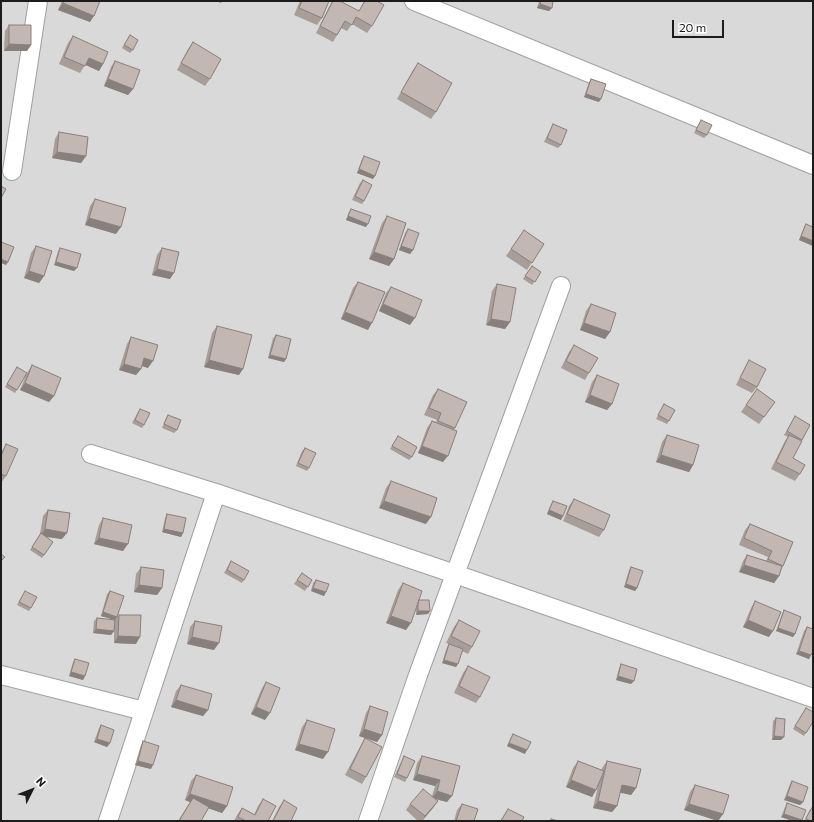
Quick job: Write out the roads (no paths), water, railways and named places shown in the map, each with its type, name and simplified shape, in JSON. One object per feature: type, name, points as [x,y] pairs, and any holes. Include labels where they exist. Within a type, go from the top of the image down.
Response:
[{"type":"street","points":[[12,171],[38,1]]},
{"type":"street","points":[[414,1],[813,165]]},
{"type":"street","points":[[368,821],[418,675],[561,286]]},
{"type":"street","points":[[92,454],[216,493],[813,698]]},
{"type":"street","points":[[108,821],[216,493]]},
{"type":"street","points":[[1,674],[144,711]]}]
